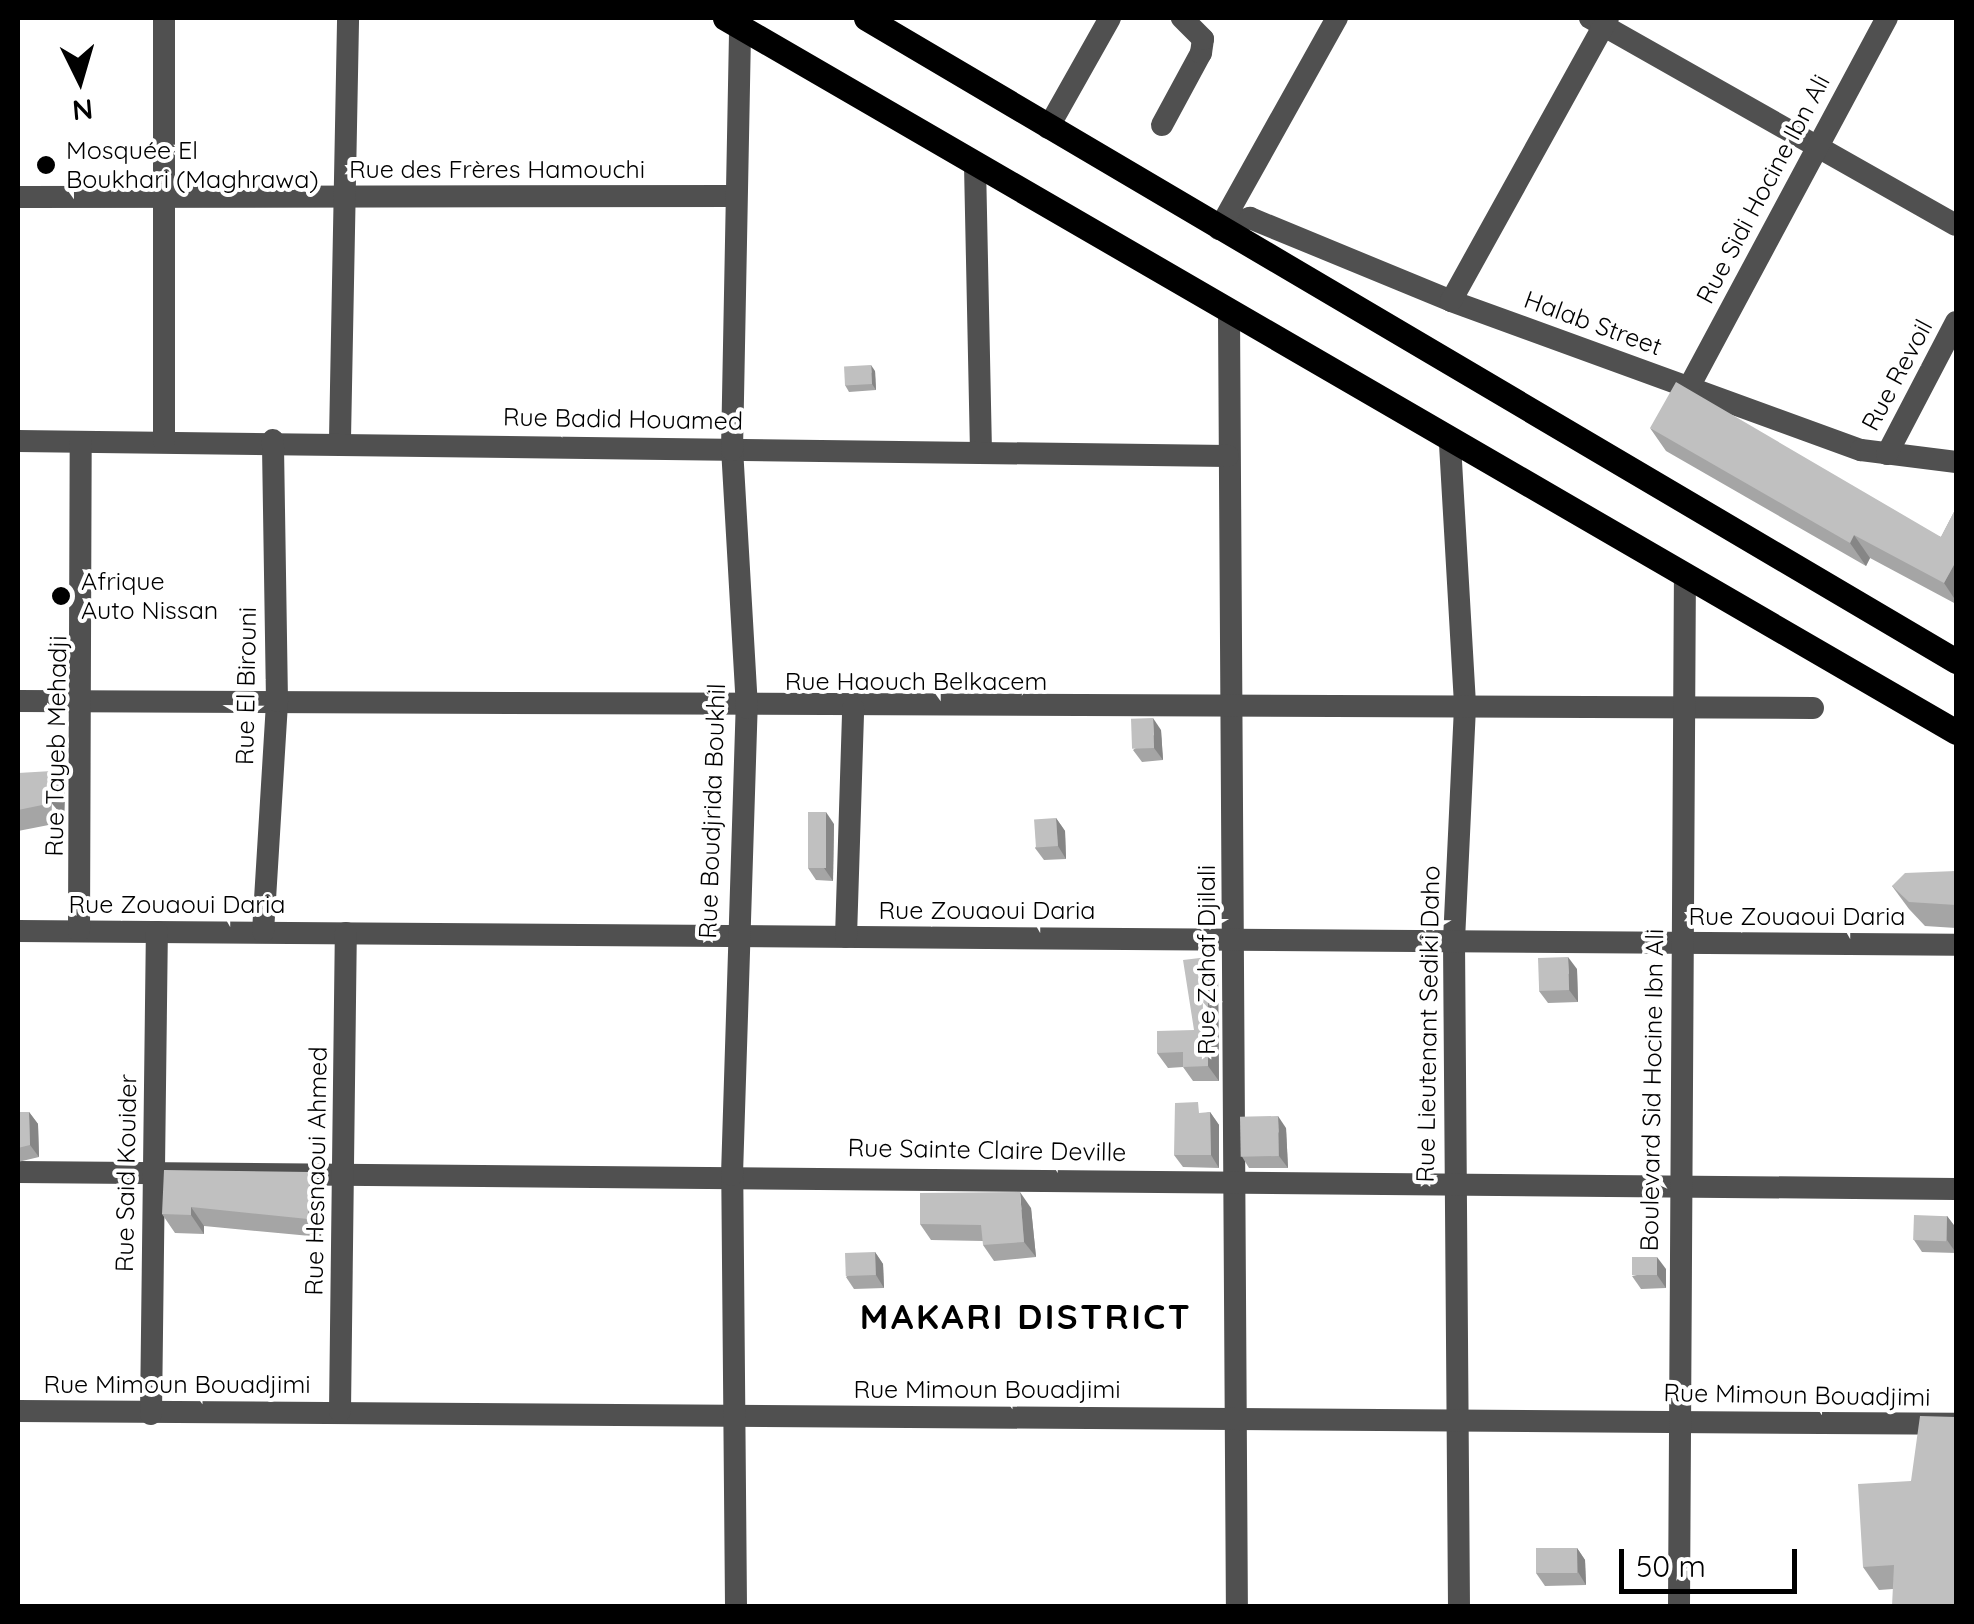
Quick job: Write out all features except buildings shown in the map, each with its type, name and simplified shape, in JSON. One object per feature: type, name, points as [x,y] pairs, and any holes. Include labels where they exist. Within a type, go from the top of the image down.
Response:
[{"type":"main road","points":[[873,19],[1048,128],[1956,661]]},
{"type":"main road","points":[[735,21],[1450,444],[1956,732]]},
{"type":"street","points":[[164,18],[164,441]]},
{"type":"street","points":[[340,439],[348,196],[348,18]]},
{"type":"street","points":[[1048,128],[1110,18]]},
{"type":"street","points":[[1162,125],[1202,53],[1203,39],[1182,18]]},
{"type":"street","points":[[1219,228],[1337,18]]},
{"type":"street","name":"Rue Sidi Hocine Ibn Ali","points":[[1688,387],[1887,18]]},
{"type":"street","points":[[1451,301],[1601,20],[1956,224]]},
{"type":"street","name":"Rue Boudjrida Boukhil","points":[[735,21],[732,450],[747,708],[735,936],[732,1175],[730,1414],[736,1606]]},
{"type":"street","points":[[975,165],[981,451]]},
{"type":"street","name":"Rue des Frères Hamouchi","points":[[18,197],[736,196]]},
{"type":"street","name":"Halab Street","points":[[1219,228],[1250,218],[1451,301],[1688,387],[1887,454],[1956,462]]},
{"type":"street","name":"Rue Zahaf Djilali","points":[[1230,314],[1228,456],[1236,709],[1232,939],[1237,1606]]},
{"type":"street","name":"Rue Revoil","points":[[1887,454],[1956,322]]},
{"type":"street","name":"Rue Badid Houamed","points":[[18,441],[340,439],[732,450],[1228,456]]},
{"type":"street","name":"Rue El Birouni","points":[[263,932],[276,701],[273,440]]},
{"type":"street","name":"Rue Tayeb Mehadji","points":[[80,931],[87,701],[81,442]]},
{"type":"street","name":"Rue Lieutenant Sediki Daho","points":[[1450,444],[1465,707],[1454,941],[1458,1606]]},
{"type":"street","name":"Boulevard Sid Hocine Ibn Ali","points":[[1679,1606],[1674,1422],[1690,712],[1686,575]]},
{"type":"street","name":"Rue Haouch Belkacem","points":[[18,700],[747,708],[1465,707],[1690,712],[1813,708]]},
{"type":"street","points":[[846,937],[852,708]]},
{"type":"street","name":"Rue Zouaoui Daria","points":[[18,931],[1956,945]]},
{"type":"street","name":"Rue Said Kouider","points":[[151,1414],[157,932]]},
{"type":"street","name":"Rue Hesnaoui Ahmed","points":[[340,1410],[346,933]]},
{"type":"street","name":"Rue Sainte Claire Deville","points":[[18,1172],[345,1170],[1453,1180],[1956,1189]]},
{"type":"street","name":"Rue Mimoun Bouadjimi","points":[[18,1411],[151,1414],[340,1410],[1956,1424]]},
{"type":"place","name":"Mosquée El Boukhari (Maghrawa)","points":[[46,165]]},
{"type":"place","name":"Afrique Auto Nissan","points":[[61,596]]},
{"type":"district","name":"MAKARI DISTRICT","points":[[1026,1316]]}]
